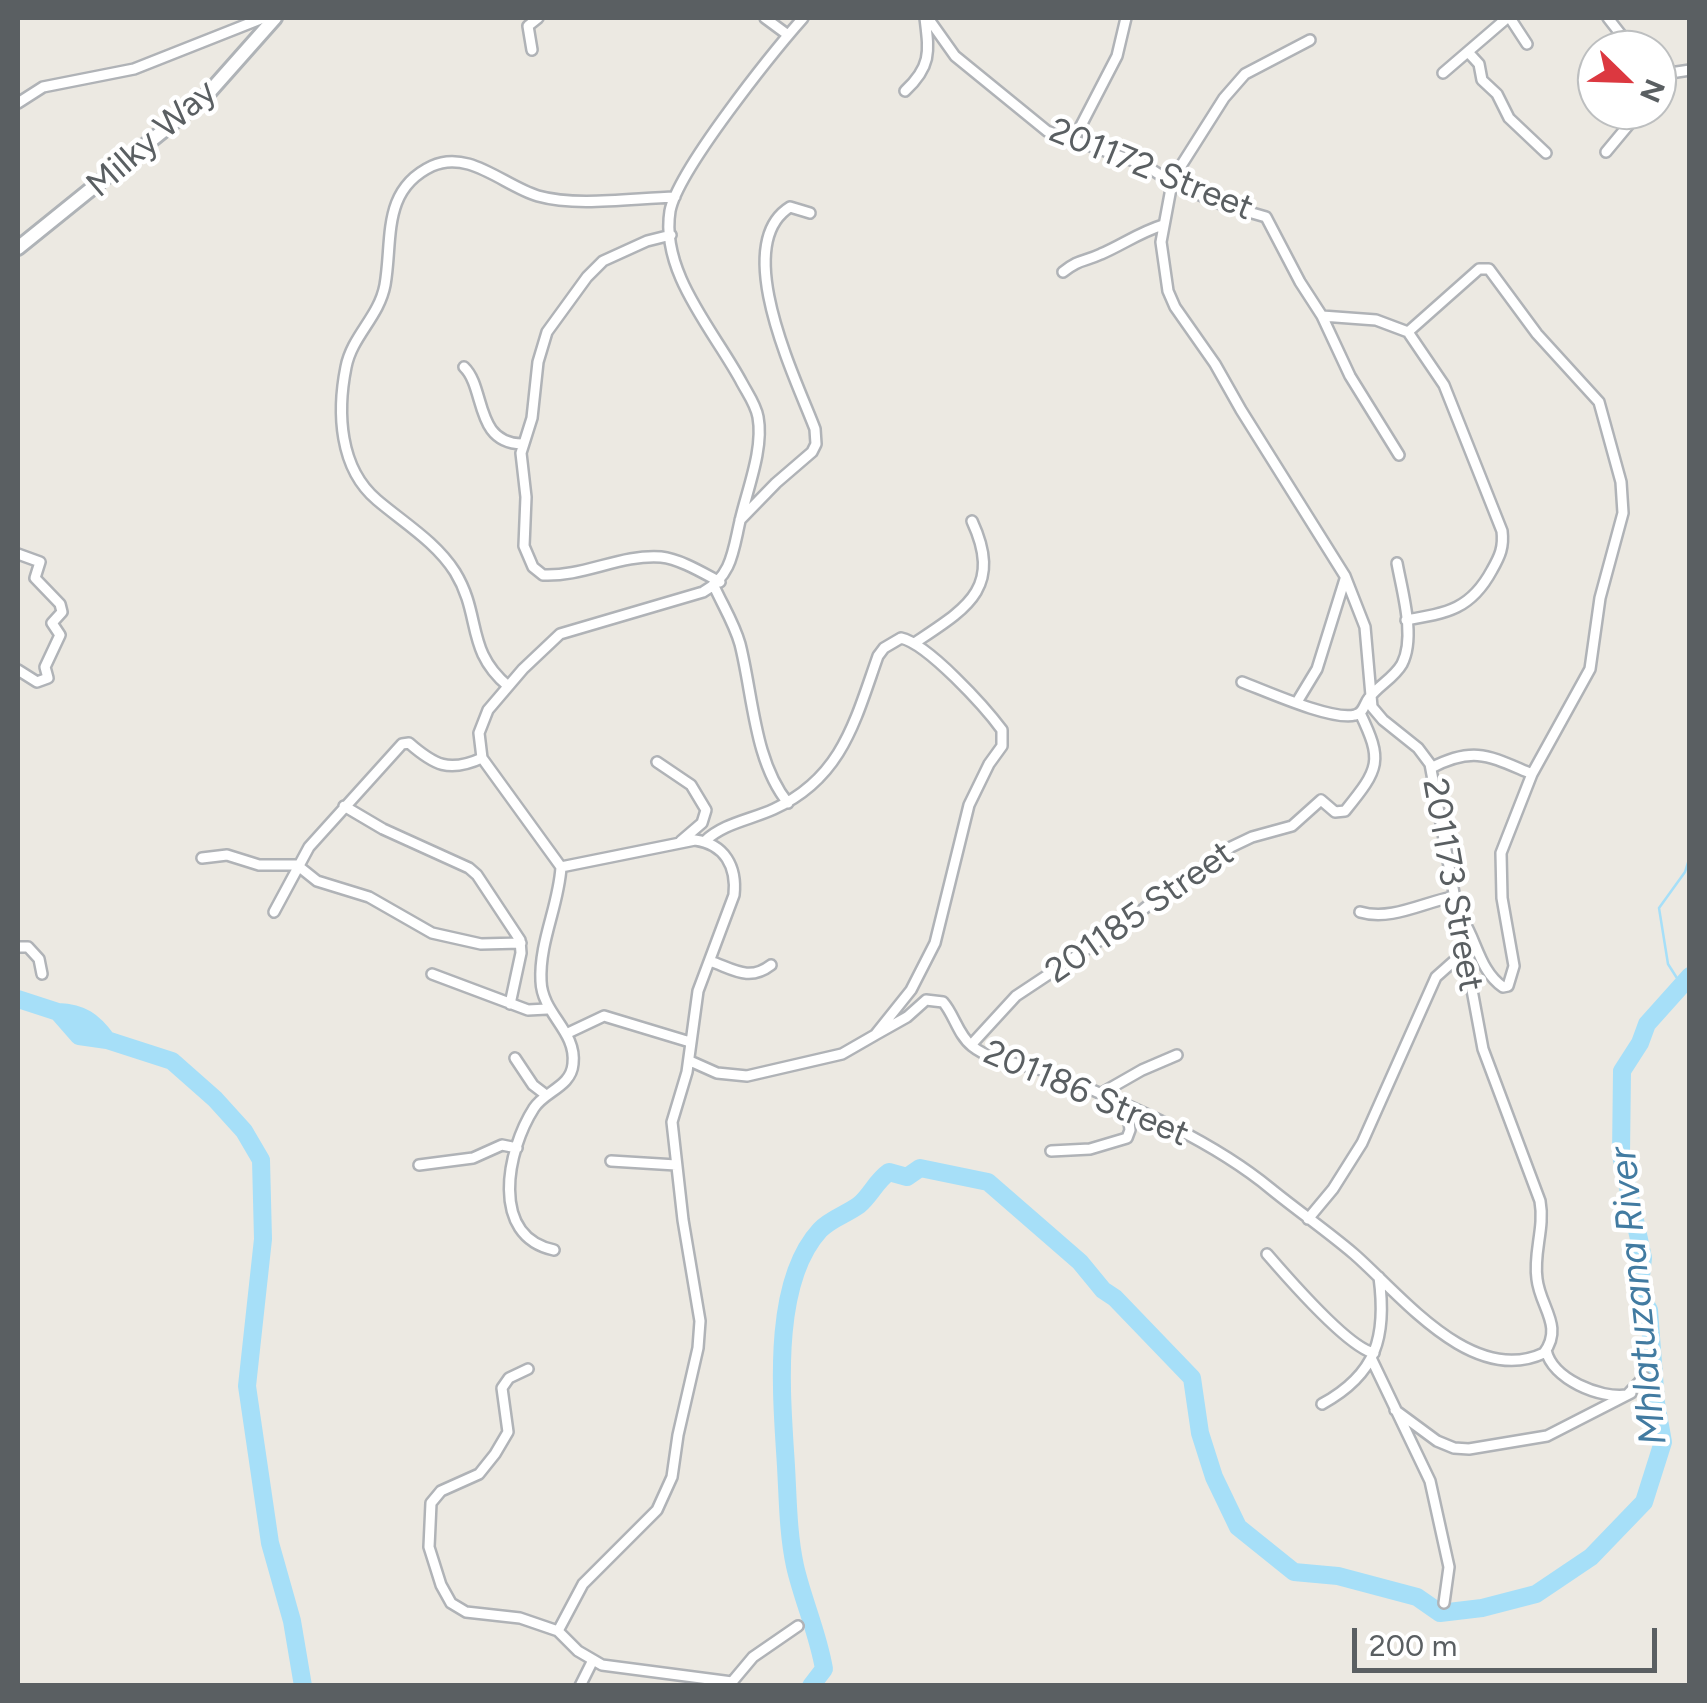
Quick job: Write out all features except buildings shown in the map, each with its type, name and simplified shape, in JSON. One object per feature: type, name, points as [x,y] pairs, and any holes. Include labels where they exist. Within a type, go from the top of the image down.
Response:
[{"type":"street","points":[[18,103],[44,87],[134,69],[263,18]]},
{"type":"street","name":"Milky Way","points":[[18,248],[204,97],[275,18]]},
{"type":"street","points":[[532,50],[528,26],[538,18]]},
{"type":"street","points":[[765,18],[788,35]]},
{"type":"street","points":[[554,1250],[531,1242],[514,1220],[510,1184],[517,1148],[532,1112],[546,1095],[562,1085],[571,1074],[574,1061],[568,1034],[548,1009],[542,990],[541,964],[561,868],[482,758],[481,723],[508,686],[551,640],[568,630],[717,584],[731,563],[755,456],[758,416],[686,286],[670,235],[671,208],[698,158],[803,18]]},
{"type":"street","points":[[906,91],[920,78],[926,62],[927,18]]},
{"type":"street","name":"201172 Street","points":[[927,18],[966,68],[1035,124],[1146,165],[1172,183],[1221,204],[1266,217],[1322,316],[1350,376],[1398,455]]},
{"type":"street","points":[[1073,141],[1117,56],[1126,18]]},
{"type":"street","points":[[1443,73],[1508,18],[1528,44]]},
{"type":"street","points":[[1310,40],[1244,74],[1219,105],[1172,183],[1163,225],[1163,264],[1175,308],[1215,364],[1346,576],[1365,626],[1369,698]]},
{"type":"street","points":[[1468,52],[1479,64],[1482,80],[1497,94],[1509,118],[1546,153]]},
{"type":"street","points":[[1606,152],[1624,130]]},
{"type":"street","points":[[508,686],[484,662],[472,610],[454,571],[440,552],[364,488],[353,468],[341,426],[341,392],[351,349],[376,312],[385,284],[390,214],[408,183],[430,167],[449,161],[466,163],[522,190],[556,199],[675,196]]},
{"type":"street","points":[[740,521],[816,447],[815,429],[774,326],[766,263],[767,246],[780,214],[790,207],[810,213]]},
{"type":"street","points":[[1064,272],[1078,259],[1100,255],[1163,225]]},
{"type":"street","points":[[670,235],[610,256],[596,266],[552,323],[542,344],[532,418],[522,444],[524,546],[538,572],[549,576],[621,560],[660,557],[717,584],[740,646],[766,763],[788,802]]},
{"type":"street","points":[[1408,332],[1486,267],[1537,334],[1599,402],[1620,482],[1622,524],[1600,598],[1590,668],[1532,774],[1502,853],[1502,898],[1514,966],[1508,986],[1503,987],[1489,975],[1462,920],[1458,925]]},
{"type":"street","points":[[1322,316],[1376,320],[1408,332],[1444,385],[1492,500],[1504,541],[1483,586],[1469,601],[1437,614],[1406,620]]},
{"type":"street","points":[[464,367],[474,381],[478,405],[497,435],[506,442],[522,444]]},
{"type":"street","points":[[916,642],[968,604],[980,587],[985,558],[972,521]]},
{"type":"street","points":[[18,554],[40,562],[35,578],[60,604],[62,612],[52,624],[60,636],[45,667],[48,678],[38,682],[18,670]]},
{"type":"street","points":[[1242,682],[1337,714],[1360,713],[1404,660],[1406,620],[1398,563]]},
{"type":"street","points":[[1297,702],[1317,669],[1346,576]]},
{"type":"street","points":[[690,1060],[717,1073],[747,1076],[842,1054],[875,1035],[911,990],[935,943],[969,805],[1004,742],[996,722],[916,642],[902,638],[878,656],[842,750],[806,792],[718,830],[705,842]]},
{"type":"street","name":"201173 Street","points":[[1369,698],[1376,714],[1418,748],[1432,768],[1452,897],[1483,1049],[1540,1201],[1537,1283],[1553,1331],[1546,1350]]},
{"type":"street","name":"201185 Street","points":[[970,1045],[1016,996],[1129,921],[1178,881],[1193,876],[1244,841],[1292,826],[1322,800],[1335,812],[1346,811],[1373,768],[1375,744],[1360,713]]},
{"type":"street","points":[[274,912],[296,865],[344,806],[404,743],[412,744],[426,759],[444,765],[461,766],[482,758]]},
{"type":"street","points":[[1432,768],[1465,754],[1506,760],[1532,774]]},
{"type":"street","points":[[657,762],[691,785],[706,810],[702,823],[678,843]]},
{"type":"street","points":[[344,806],[473,871],[521,943],[510,1004]]},
{"type":"street","points":[[558,1631],[583,1584],[657,1510],[672,1477],[700,1320],[672,1122],[690,1060],[698,991],[735,884],[730,862],[705,842],[678,843],[561,868]]},
{"type":"street","points":[[202,858],[227,855],[259,866],[296,865],[317,882],[368,897],[432,933],[495,946],[521,943]]},
{"type":"street","points":[[1360,912],[1405,912],[1452,897]]},
{"type":"street","points":[[18,947],[28,947],[38,958],[42,974]]},
{"type":"street","points":[[1308,1219],[1345,1172],[1436,978],[1463,953]]},
{"type":"street","points":[[710,961],[751,975],[771,965]]},
{"type":"street","points":[[432,974],[528,1010],[548,1009]]},
{"type":"street","name":"201186 Street","points":[[875,1035],[907,1017],[926,1000],[938,1000],[947,1006],[970,1045],[1100,1094],[1212,1149],[1257,1177],[1434,1328],[1482,1354],[1512,1361],[1546,1350]]},
{"type":"street","points":[[568,1034],[604,1016],[690,1042]]},
{"type":"street","points":[[1100,1094],[1177,1056]]},
{"type":"street","points":[[516,1058],[533,1085],[546,1095]]},
{"type":"street","points":[[1051,1150],[1090,1150],[1128,1138],[1126,1106]]},
{"type":"street","points":[[419,1164],[473,1158],[502,1145],[517,1148]]},
{"type":"street","points":[[611,1161],[676,1165]]},
{"type":"street","points":[[1267,1254],[1300,1292],[1373,1356],[1436,1498],[1449,1567],[1444,1603]]},
{"type":"street","points":[[1322,1404],[1361,1376],[1373,1356],[1380,1327],[1378,1277]]},
{"type":"street","points":[[1546,1350],[1549,1362],[1558,1370],[1598,1393],[1620,1396],[1631,1392]]},
{"type":"street","points":[[528,1369],[509,1378],[502,1388],[508,1432],[490,1462],[479,1474],[441,1491],[433,1499],[429,1547],[446,1595],[466,1612],[520,1618],[558,1631],[578,1652],[615,1667],[732,1682],[753,1657],[798,1626]]},
{"type":"street","points":[[1395,1410],[1434,1440],[1469,1449],[1547,1436],[1588,1413],[1614,1404],[1644,1377]]},
{"type":"street","points":[[580,1686],[592,1660]]},
{"type":"waterway","points":[[1682,986],[1668,964],[1659,908],[1685,872],[1690,856]]},
{"type":"waterway","name":"Mhlatuzana River","points":[[811,1686],[824,1669],[790,1538],[782,1397],[787,1305],[794,1277],[820,1230],[859,1205],[889,1172],[907,1177],[920,1168],[988,1182],[1080,1262],[1192,1378],[1200,1433],[1214,1477],[1238,1527],[1294,1572],[1338,1576],[1417,1597],[1440,1613],[1482,1608],[1536,1594],[1591,1557],[1644,1502],[1663,1442],[1649,1310],[1639,1293],[1643,1258],[1621,1155],[1622,1071],[1647,1024],[1690,976]]},
{"type":"waterway","name":"Mhlatuzana River","points":[[18,999],[58,1012],[79,1036],[107,1040],[172,1061],[244,1131],[261,1160],[263,1239],[247,1386],[270,1543],[292,1621],[303,1686]]},
{"type":"waterway","name":"Mhlatuzana River","points":[[58,1012],[86,1019],[107,1040]]}]
